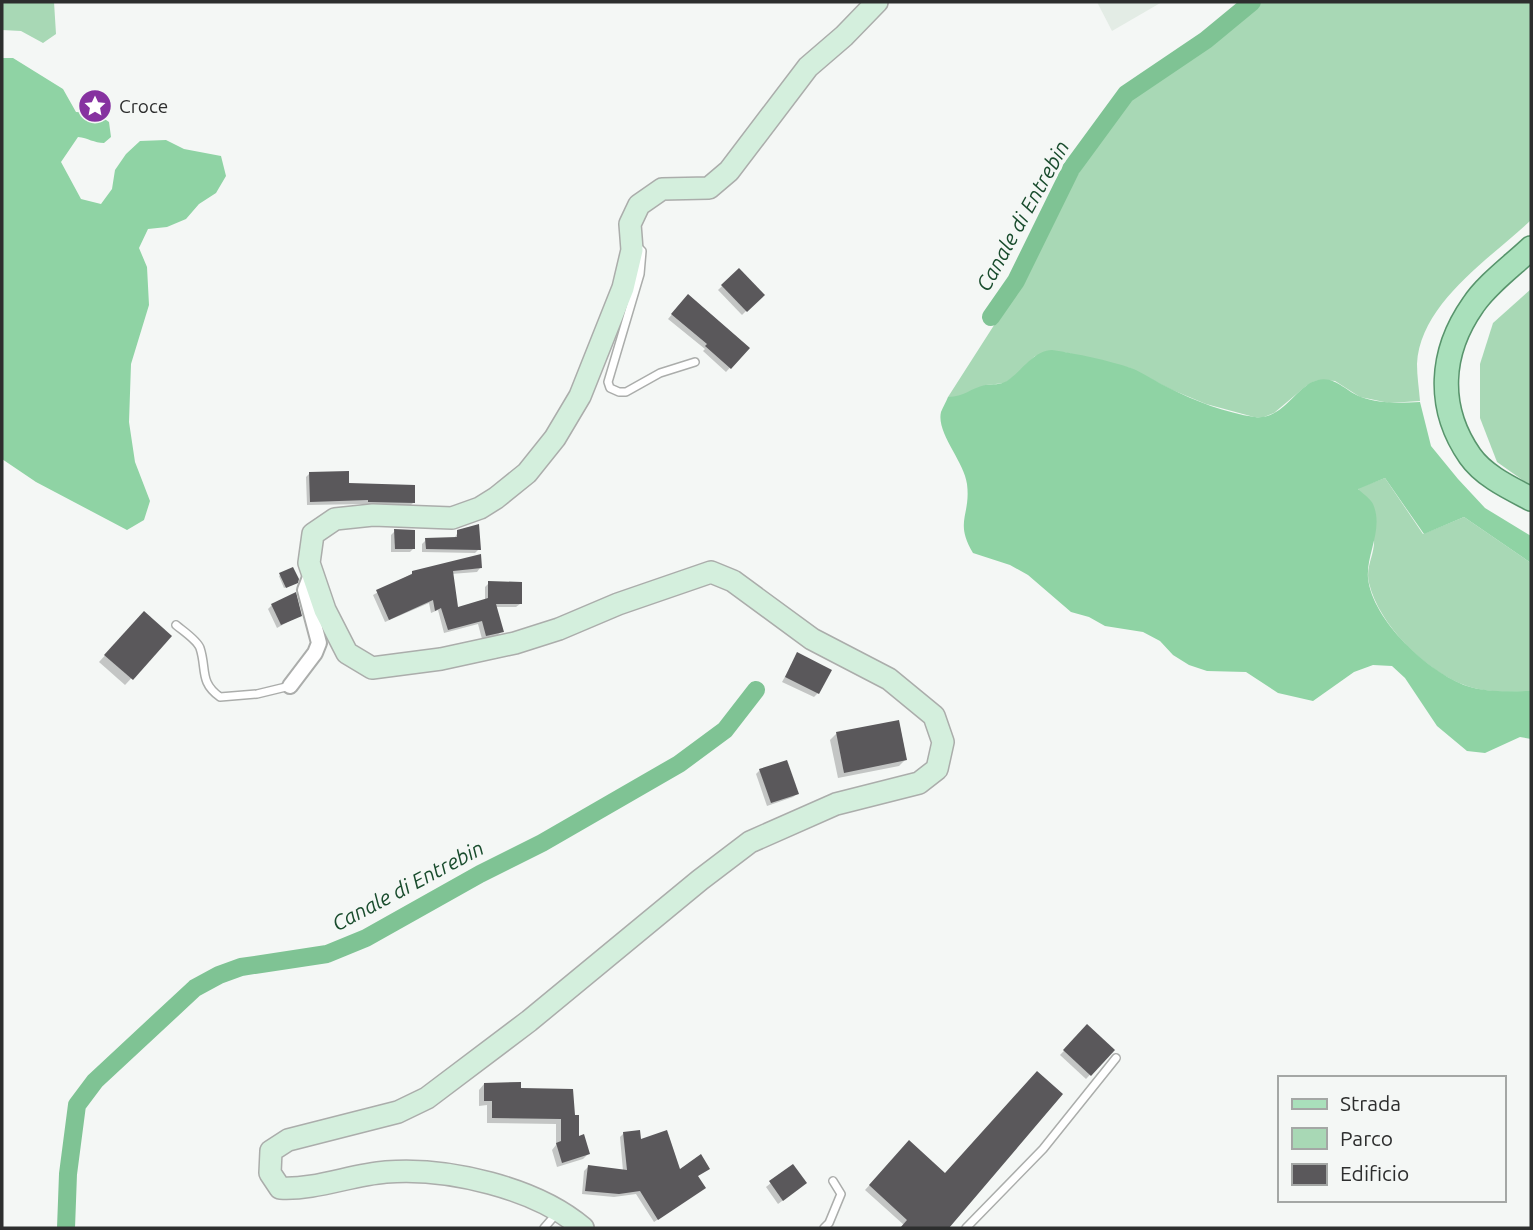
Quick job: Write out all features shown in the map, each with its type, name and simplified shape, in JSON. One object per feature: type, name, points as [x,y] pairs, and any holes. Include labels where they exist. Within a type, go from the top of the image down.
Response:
[{"type":"main road","points":[[1526,496],[1502,484],[1471,457],[1451,421],[1445,379],[1453,338],[1474,302],[1531,248]]},
{"type":"street","points":[[583,1228],[559,1210],[526,1195],[464,1176],[386,1172],[301,1189],[280,1188],[270,1173],[271,1151],[288,1140],[398,1112],[427,1098],[529,1021],[750,842],[836,804],[919,783],[937,769],[943,742],[934,716],[889,679],[812,639],[733,581],[710,572],[618,604],[559,629],[514,643],[441,659],[372,668],[346,653],[325,611],[309,563],[313,534],[335,519],[373,515],[452,518],[480,508],[527,473],[555,438],[580,396],[623,288],[632,250],[630,224],[639,205],[662,189],[709,188],[729,171],[808,67],[844,36],[877,2]]},
{"type":"street","points":[[290,686],[315,653],[319,643],[304,590],[312,572]]},
{"type":"lane","points":[[631,237],[642,251],[640,274],[608,382],[610,388],[626,392],[660,373],[695,362]]},
{"type":"lane","points":[[176,625],[200,646],[204,677],[210,690],[220,697],[257,694],[290,686]]},
{"type":"lane","points":[[966,1228],[1043,1149],[1116,1058]]},
{"type":"lane","points":[[824,1228],[829,1223],[841,1194],[833,1181]]},
{"type":"lane","points":[[544,1228],[559,1210]]},
{"type":"shaded area","points":[[1097,2],[1162,2],[1112,31]]},
{"type":"green space","points":[[2,2],[54,2],[56,34],[43,43],[21,31],[2,30]]},
{"type":"green space","points":[[1260,2],[1531,2],[1531,220],[1460,283],[1430,321],[1421,342],[1417,364],[1420,401],[1389,403],[1360,397],[1335,381],[1325,380],[1306,386],[1274,413],[1254,417],[1206,404],[1130,368],[1063,352],[1035,356],[1005,383],[986,385],[959,397],[948,397],[1014,294],[1056,208],[1127,99],[1144,84],[1182,62]]},
{"type":"green space","points":[[2,58],[13,58],[63,89],[76,112],[96,113],[109,122],[111,137],[104,143],[78,137],[61,162],[81,199],[101,204],[112,189],[115,170],[126,154],[140,141],[166,140],[184,149],[221,156],[226,176],[216,193],[199,204],[186,219],[167,227],[148,229],[139,248],[147,267],[149,305],[131,364],[129,422],[135,462],[150,501],[144,520],[127,530],[36,482],[2,459]]},
{"type":"green space","points":[[1531,289],[1531,486],[1497,462],[1480,418],[1480,364],[1493,323]]},
{"type":"green space","points":[[1052,350],[1131,368],[1200,402],[1255,417],[1274,413],[1310,383],[1324,379],[1375,401],[1420,402],[1431,446],[1485,508],[1531,536],[1531,563],[1464,517],[1424,534],[1385,478],[1358,489],[1372,502],[1376,513],[1376,532],[1368,569],[1372,594],[1391,627],[1436,670],[1467,686],[1483,690],[1531,691],[1531,739],[1520,737],[1485,753],[1467,751],[1437,726],[1405,678],[1392,666],[1373,665],[1354,672],[1313,701],[1278,693],[1246,672],[1207,671],[1189,665],[1173,655],[1160,641],[1143,632],[1105,626],[1089,617],[1071,612],[1028,575],[1010,565],[973,553],[967,542],[964,526],[968,495],[965,475],[946,438],[941,412],[948,397],[1004,382],[1034,357]]},
{"type":"green space","points":[[1385,478],[1423,534],[1464,517],[1531,563],[1531,691],[1482,690],[1451,679],[1406,645],[1383,615],[1369,583],[1368,572],[1374,540],[1358,488]]},
{"type":"building","points":[[739,268],[765,295],[747,312],[721,285]]},
{"type":"building","points":[[688,294],[750,348],[731,369],[705,346],[707,344],[671,314]]},
{"type":"building","points":[[349,471],[349,483],[415,485],[415,503],[368,500],[310,502],[309,472]]},
{"type":"building","points":[[479,524],[481,550],[426,549],[425,538],[457,537],[457,530]]},
{"type":"building","points":[[394,529],[415,530],[415,549],[395,549]]},
{"type":"building","points":[[481,554],[482,568],[453,571],[458,607],[488,598],[488,581],[522,582],[522,604],[496,604],[504,632],[486,636],[482,621],[448,630],[441,608],[435,611],[433,600],[389,620],[376,590],[412,574],[412,571]]},
{"type":"building","points":[[293,567],[299,579],[298,583],[286,588],[279,573]]},
{"type":"building","points":[[296,592],[302,616],[281,625],[271,604]]},
{"type":"building","points":[[144,611],[172,636],[133,680],[104,655]]},
{"type":"building","points":[[797,652],[832,670],[819,694],[785,677]]},
{"type":"building","points":[[899,720],[907,760],[844,773],[836,732]]},
{"type":"building","points":[[787,760],[799,794],[771,803],[759,769]]},
{"type":"building","points":[[1087,1024],[1115,1050],[1091,1076],[1063,1050]]},
{"type":"building","points":[[1037,1071],[1063,1094],[949,1228],[900,1228],[907,1220],[869,1185],[909,1140],[945,1173]]},
{"type":"building","points":[[521,1082],[521,1088],[573,1089],[575,1115],[579,1115],[579,1136],[584,1134],[590,1154],[562,1163],[556,1143],[561,1141],[561,1119],[492,1118],[492,1101],[484,1101],[484,1083]]},
{"type":"building","points":[[640,1130],[641,1139],[667,1130],[680,1169],[701,1154],[710,1169],[698,1176],[706,1188],[658,1220],[640,1191],[619,1194],[585,1191],[588,1165],[627,1170],[623,1132]]},
{"type":"building","points":[[793,1164],[807,1183],[783,1201],[769,1181]]},
{"type":"waterway","name":"Canale di Entrebin","points":[[991,317],[1016,281],[1071,169],[1126,94],[1206,40],[1252,2]]},
{"type":"waterway","name":"Canale di Entrebin","points":[[66,1228],[68,1174],[77,1105],[95,1081],[195,988],[241,967],[327,954],[366,938],[480,874],[542,843],[679,764],[725,730],[756,690]]},
{"type":"place","name":"Croce","points":[[95,106]]}]
